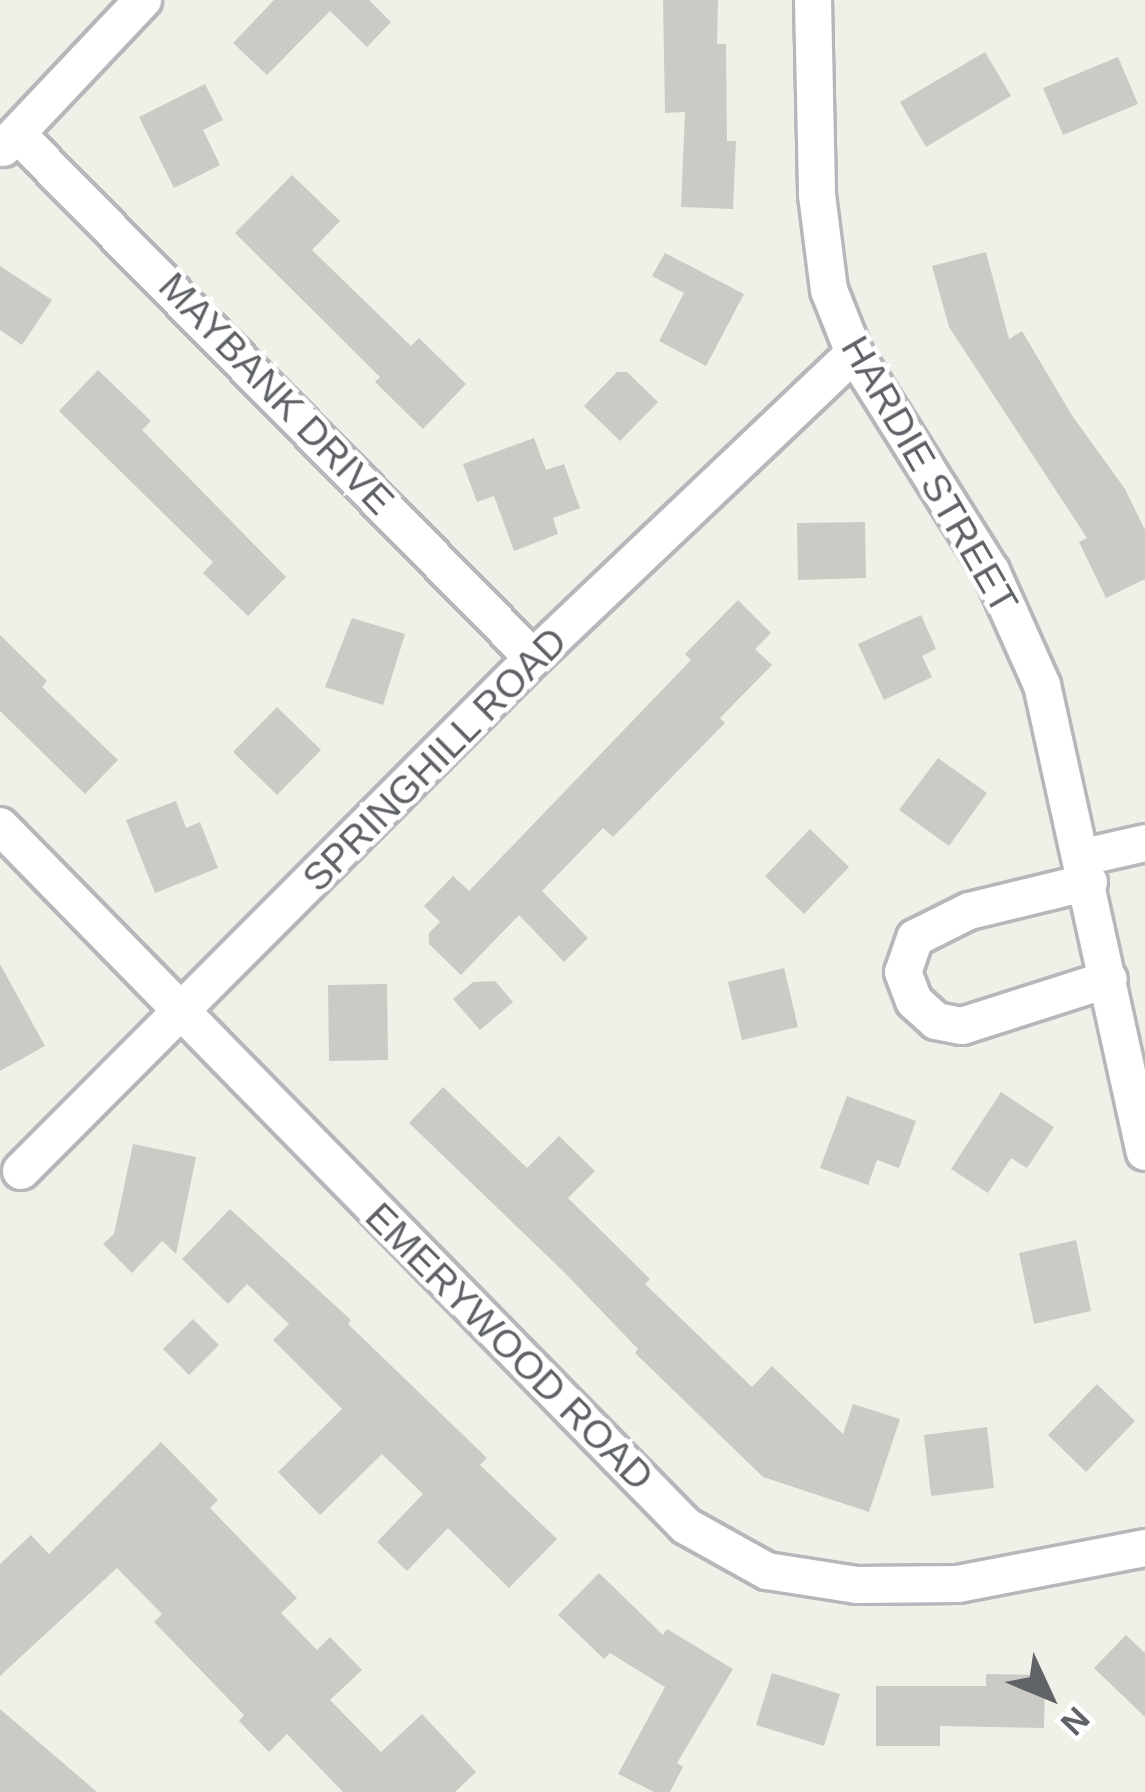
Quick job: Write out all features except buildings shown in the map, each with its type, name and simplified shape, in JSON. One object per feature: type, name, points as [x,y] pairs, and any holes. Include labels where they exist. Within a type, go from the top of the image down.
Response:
[{"type":"street","points":[[9,142],[143,0]]},
{"type":"street","name":"HARDIE STREET","points":[[813,0],[817,195],[829,290],[854,353],[991,571],[1042,685],[1087,869],[1145,1152]]},
{"type":"street","name":"MAYBANK DRIVE","points":[[9,142],[533,658]]},
{"type":"street","name":"SPRINGHILL ROAD","points":[[21,1172],[533,658],[854,353]]},
{"type":"street","name":"EMERYWOOD ROAD","points":[[0,826],[686,1526],[767,1571],[857,1585],[958,1584],[1145,1547]]},
{"type":"street","points":[[1109,979],[962,1026],[936,1021],[914,1001],[903,972],[915,938],[970,911],[1145,843]]}]
